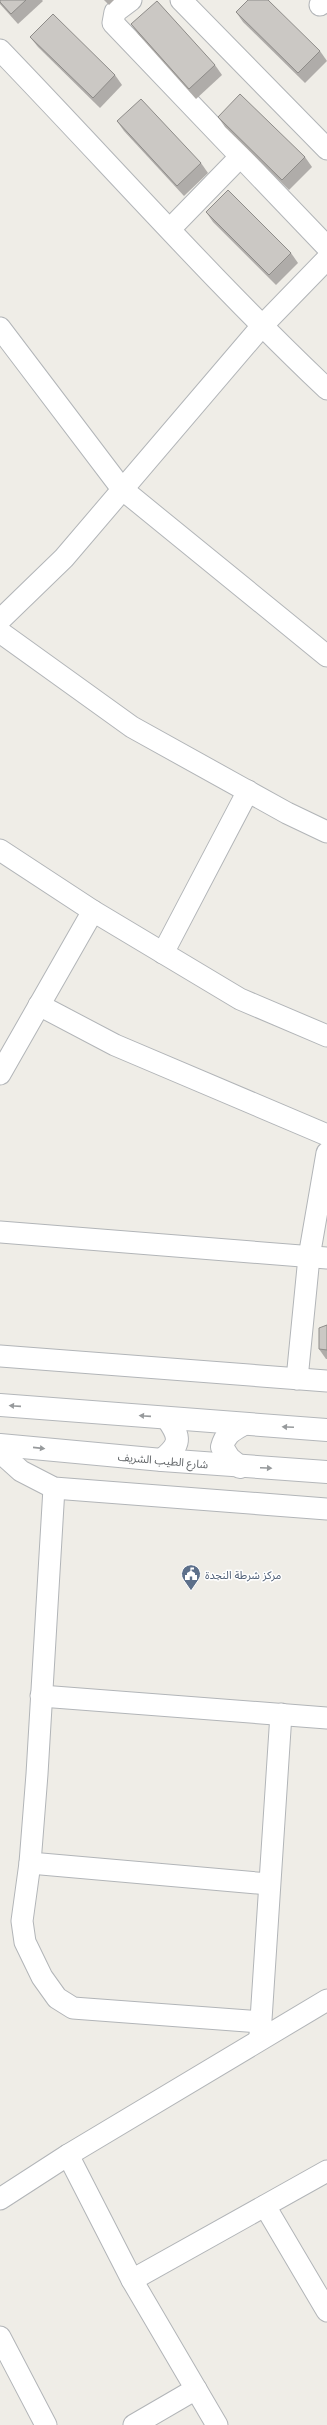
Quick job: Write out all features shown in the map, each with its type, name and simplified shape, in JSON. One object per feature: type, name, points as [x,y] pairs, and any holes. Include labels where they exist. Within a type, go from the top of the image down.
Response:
[{"type":"main road","points":[[0,1405],[327,1430]]},
{"type":"main road","points":[[162,1460],[174,1451],[178,1439],[176,1431],[167,1418]]},
{"type":"main road","points":[[240,1467],[229,1458],[222,1447],[224,1439],[229,1432],[242,1424]]},
{"type":"main road","name":"شارع الطيب الشريف","points":[[0,1445],[240,1467],[327,1472]]},
{"type":"street","points":[[131,0],[115,12],[112,22],[327,247]]},
{"type":"street","points":[[181,0],[327,149]]},
{"type":"street","points":[[0,50],[261,327],[327,389]]},
{"type":"street","points":[[170,230],[240,157]]},
{"type":"street","points":[[327,259],[261,327],[64,558],[2,618],[132,727],[248,791],[327,832]]},
{"type":"street","points":[[0,328],[122,489],[327,656]]},
{"type":"street","points":[[162,953],[248,791]]},
{"type":"street","points":[[0,850],[93,911],[240,999],[327,1036]]},
{"type":"street","points":[[0,1074],[93,911]]},
{"type":"street","points":[[39,1005],[116,1045],[327,1135]]},
{"type":"street","points":[[297,1378],[318,1258],[327,1153]]},
{"type":"street","points":[[0,1232],[318,1258]]},
{"type":"street","points":[[0,1356],[327,1381]]},
{"type":"street","points":[[0,1452],[21,1471],[54,1488],[327,1509]]},
{"type":"street","points":[[54,1488],[30,1863],[22,1922],[25,1942],[42,1977],[57,1998],[73,2008],[261,2031]]},
{"type":"street","points":[[41,1696],[327,1718]]},
{"type":"street","points":[[261,2031],[281,1714]]},
{"type":"street","points":[[30,1863],[270,1884]]},
{"type":"street","points":[[0,2199],[261,2031],[327,2000]]},
{"type":"street","points":[[68,2155],[132,2280],[217,2425]]},
{"type":"street","points":[[132,2280],[327,2171]]},
{"type":"street","points":[[265,2206],[327,2312]]},
{"type":"street","points":[[0,2337],[46,2425]]},
{"type":"street","points":[[134,2425],[196,2389]]},
{"type":"building","points":[[0,0],[26,0],[11,14],[0,2]]},
{"type":"building","points":[[248,0],[268,0],[320,51],[298,73],[236,12]]},
{"type":"building","points":[[157,1],[215,65],[189,89],[131,24]]},
{"type":"building","points":[[53,14],[115,75],[93,98],[30,37]]},
{"type":"building","points":[[240,94],[305,157],[282,180],[218,117]]},
{"type":"building","points":[[141,99],[201,163],[177,186],[117,121]]},
{"type":"building","points":[[228,190],[291,253],[269,275],[206,212]]},
{"type":"building","points":[[327,1325],[327,1350],[319,1349],[319,1328]]},
{"type":"place","name":"مركز شرطة النجدة","points":[[191,1591]]}]
